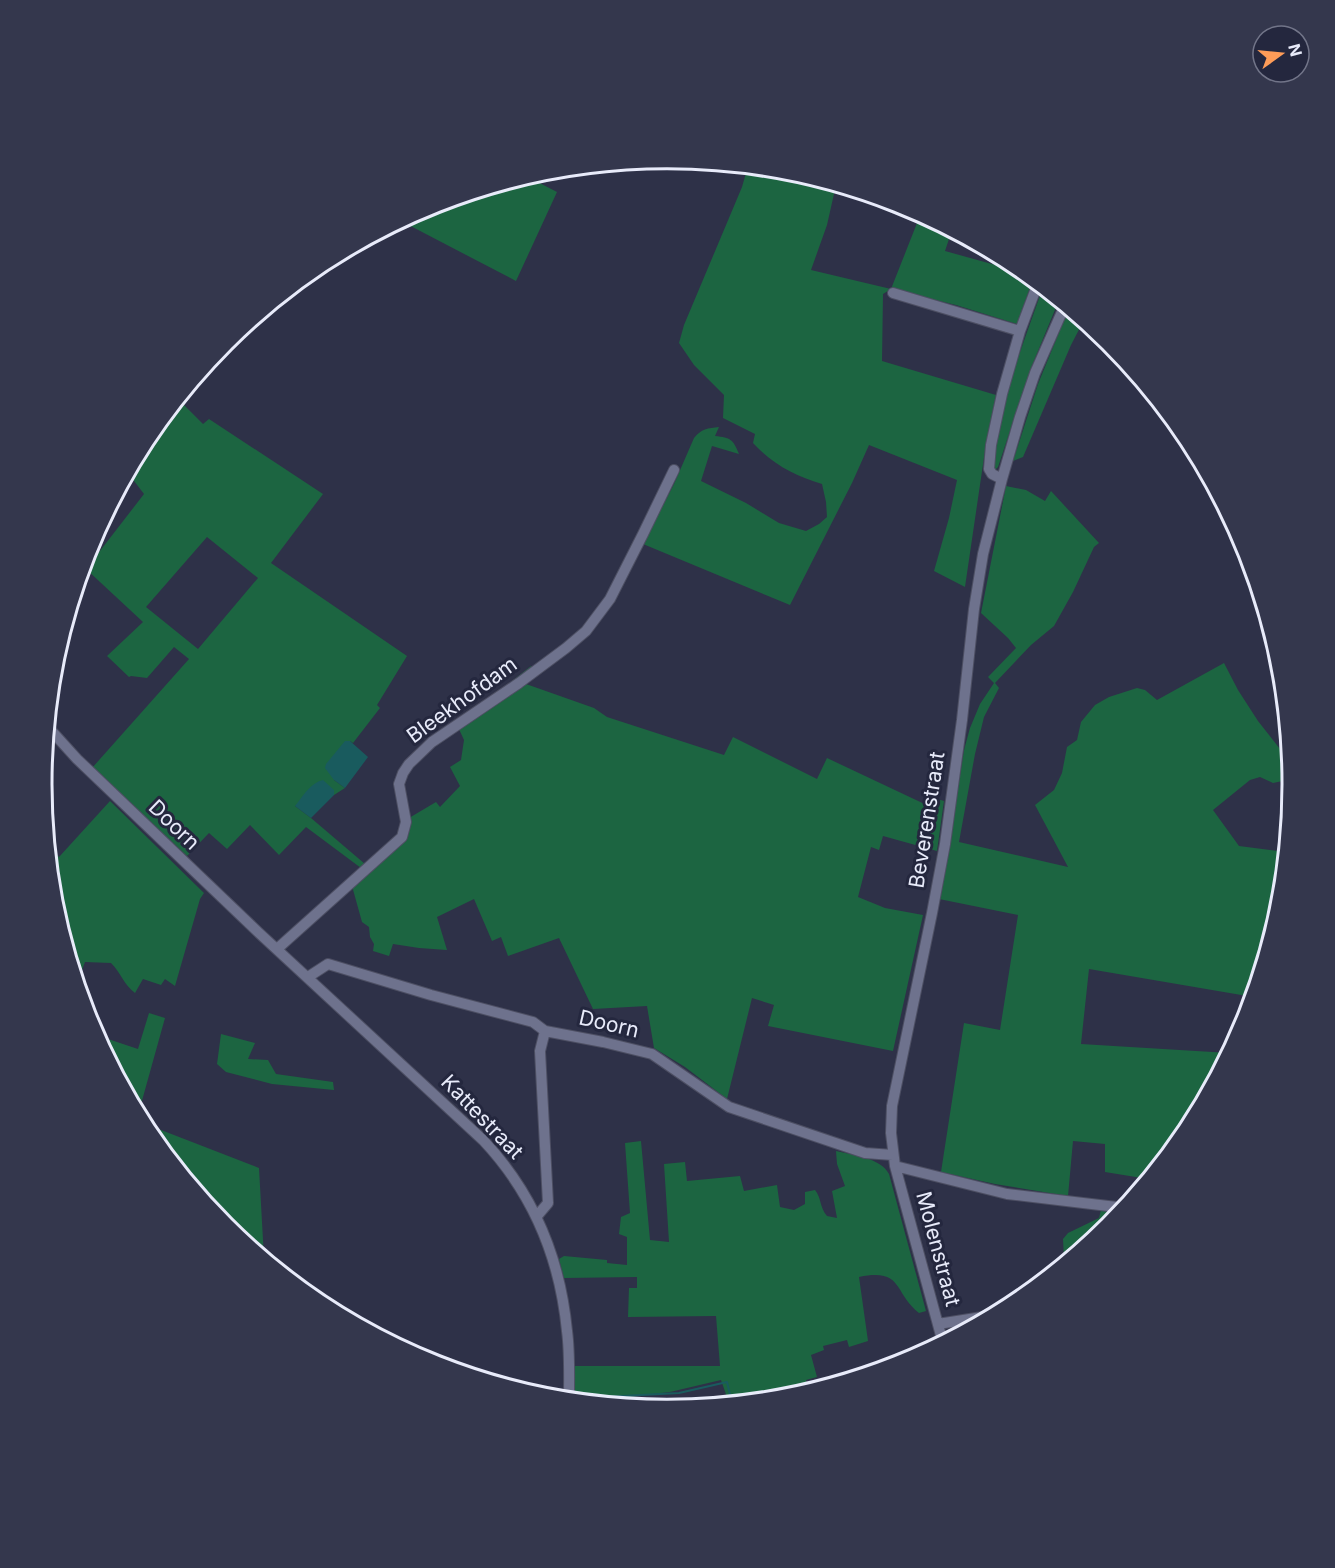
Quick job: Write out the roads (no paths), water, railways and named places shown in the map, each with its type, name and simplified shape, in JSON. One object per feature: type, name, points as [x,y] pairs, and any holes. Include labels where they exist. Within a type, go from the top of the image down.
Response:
[{"type":"street","points":[[1002,479],[992,474],[989,469],[991,445],[1002,394],[1020,331],[1035,291]]},
{"type":"street","points":[[893,293],[1020,331]]},
{"type":"street","name":"Beverenstraat","points":[[894,1160],[892,1106],[933,913],[945,844],[983,554],[1002,479],[1035,373],[1062,313]]},
{"type":"street","name":"Bleekhofdam","points":[[277,949],[402,837],[406,822],[399,784],[409,764],[432,742],[519,683],[586,630],[610,599],[674,470]]},
{"type":"street","name":"Doorn","points":[[55,735],[77,759],[277,949]]},
{"type":"street","name":"Kattestraat","points":[[277,949],[483,1140],[508,1169],[537,1216],[553,1259],[567,1330],[569,1391]]},
{"type":"street","name":"Doorn","points":[[308,977],[327,964],[532,1022],[545,1031],[652,1054],[729,1107],[865,1153],[1007,1194],[1114,1207]]},
{"type":"street","points":[[537,1216],[548,1203],[540,1051],[545,1031]]},
{"type":"street","name":"Molenstraat","points":[[894,1160],[941,1335]]},
{"type":"street","points":[[938,1324],[972,1319]]},
{"type":"waterway","points":[[612,1397],[679,1393],[727,1382],[730,1396]]}]
